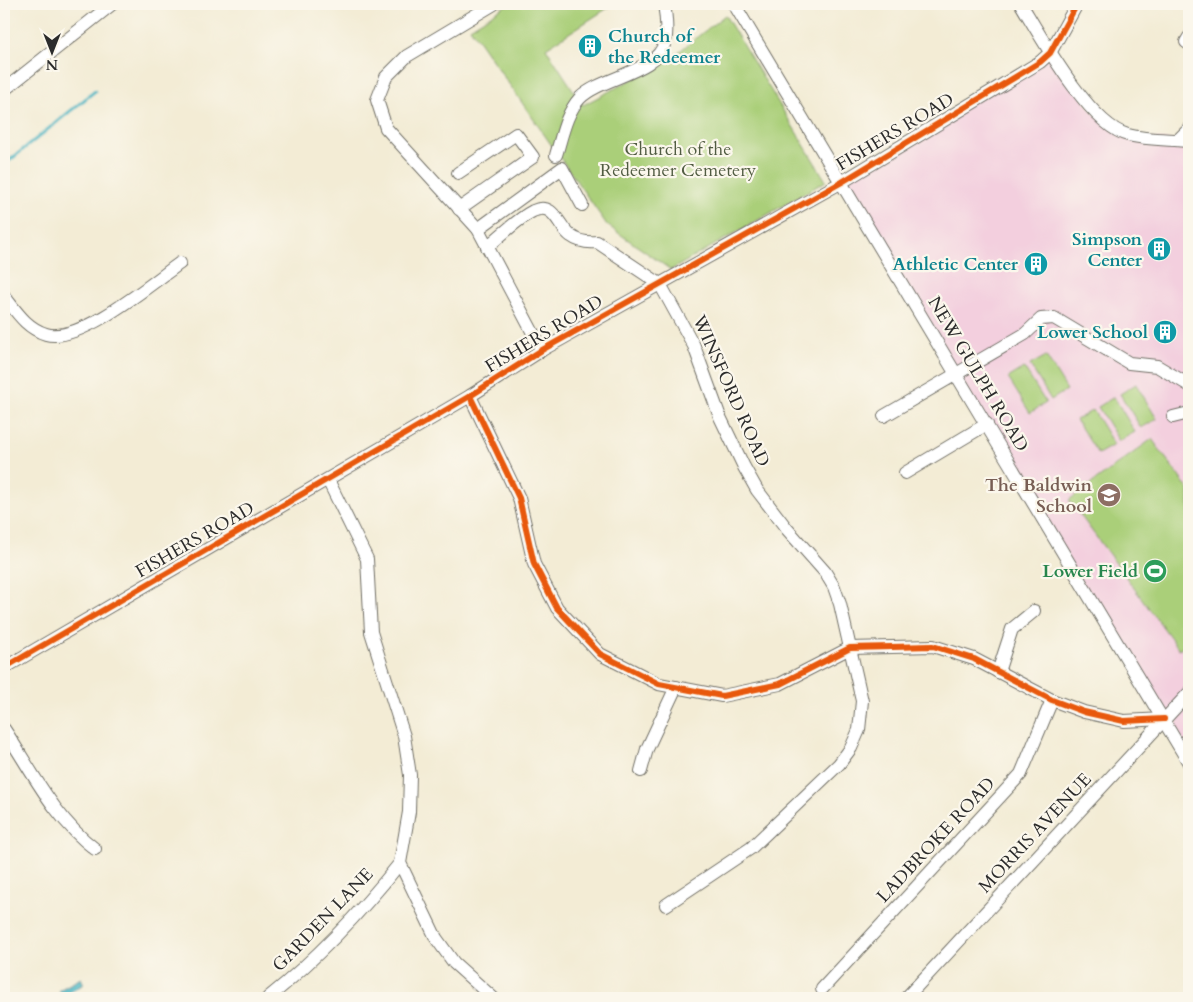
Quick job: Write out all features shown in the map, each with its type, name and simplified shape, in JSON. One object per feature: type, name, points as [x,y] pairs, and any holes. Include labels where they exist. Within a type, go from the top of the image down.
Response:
[{"type":"street","points":[[4,90],[112,4]]},
{"type":"street","points":[[494,4],[407,56],[386,76],[377,100],[386,128],[478,229],[542,350]]},
{"type":"street","points":[[582,205],[556,155],[569,114],[579,99],[593,87],[650,63],[659,54],[665,44],[667,32],[664,4]]},
{"type":"street","name":"NEW GULPH ROAD","points":[[734,4],[988,424],[1189,763]]},
{"type":"street","points":[[1021,4],[1050,53],[1094,114],[1126,135],[1184,140],[1189,129]]},
{"type":"street","name":"FISHERS ROAD","points":[[4,668],[328,480],[470,396],[542,350],[842,182],[1040,62],[1050,53],[1077,4]]},
{"type":"street","points":[[1189,37],[1186,42],[1189,44]]},
{"type":"street","points":[[458,173],[516,134],[533,157]]},
{"type":"street","points":[[459,208],[533,157],[556,155]]},
{"type":"street","points":[[478,229],[562,168]]},
{"type":"street","points":[[487,247],[531,212],[543,209],[555,214],[569,235],[587,243],[597,242],[660,284]]},
{"type":"street","points":[[4,296],[18,315],[31,327],[47,334],[64,335],[93,324],[180,263]]},
{"type":"street","name":"WINSFORD ROAD","points":[[660,284],[694,346],[720,417],[744,467],[766,502],[825,572],[834,587],[862,701],[859,730],[851,748],[833,770],[751,848],[666,906]]},
{"type":"street","points":[[884,416],[1026,334],[1035,322],[1048,317],[1061,320],[1129,363],[1157,366],[1189,385]]},
{"type":"street","points":[[470,396],[519,498],[534,564],[557,608],[600,654],[659,684],[722,696],[780,684],[850,648],[933,646],[974,659],[1052,700],[1084,712],[1124,721],[1164,719]]},
{"type":"street","points":[[1173,417],[1189,412]]},
{"type":"street","points":[[905,473],[988,424]]},
{"type":"street","points":[[328,480],[367,559],[371,632],[404,736],[410,775],[410,812],[400,864],[440,944],[454,963],[493,998]]},
{"type":"street","points":[[998,672],[1012,629],[1034,611]]},
{"type":"street","points":[[641,771],[647,750],[676,687]]},
{"type":"street","name":"MORRIS AVENUE","points":[[906,998],[1189,693]]},
{"type":"street","name":"LADBROKE ROAD","points":[[822,989],[1021,774],[1052,700]]},
{"type":"street","points":[[4,728],[54,808],[76,835],[95,849]]},
{"type":"street","name":"GARDEN LANE","points":[[268,998],[291,979],[375,895],[400,864]]},
{"type":"shaded area","name":"The Baldwin School","points":[[1050,53],[1094,114],[1126,135],[1189,142],[1189,693],[1164,719],[842,182]]},
{"type":"shaded area","points":[[1189,703],[1189,750],[1176,729],[1178,714]]},
{"type":"green space","name":"Church of the Redeemer Cemetery","points":[[508,4],[614,4],[546,48],[583,105],[667,61],[725,15],[826,181],[671,270],[607,225],[470,28]]},
{"type":"green space","points":[[1046,356],[1067,390],[1051,400],[1030,365]]},
{"type":"green space","points":[[1024,368],[1046,403],[1030,413],[1008,378]]},
{"type":"green space","points":[[1136,384],[1157,419],[1141,428],[1120,394]]},
{"type":"green space","points":[[1114,397],[1135,432],[1119,441],[1098,407]]},
{"type":"green space","points":[[1093,410],[1114,445],[1098,454],[1076,420]]},
{"type":"green space","name":"Lower Field","points":[[1152,439],[1189,490],[1189,642],[1179,649],[1069,500]]},
{"type":"water","points":[[81,978],[84,984],[63,996],[59,990]]},
{"type":"waterway","points":[[4,165],[95,91]]},
{"type":"cycle path","points":[[4,668],[470,396],[542,350],[842,182],[1040,62],[1050,53],[1077,4]]},
{"type":"cycle path","points":[[470,396],[519,498],[534,564],[557,608],[600,654],[659,684],[722,696],[780,684],[850,648],[933,646],[974,659],[1052,700],[1084,712],[1124,721],[1164,719]]},
{"type":"place","name":"Church of the Redeemer","points":[[590,46]]},
{"type":"place","name":"Simpson Center","points":[[1159,249]]},
{"type":"place","name":"Athletic Center","points":[[1036,264]]},
{"type":"place","name":"Lower School","points":[[1165,332]]},
{"type":"place","name":"The Baldwin School","points":[[1109,495]]},
{"type":"place","name":"Lower Field","points":[[1155,571]]}]
